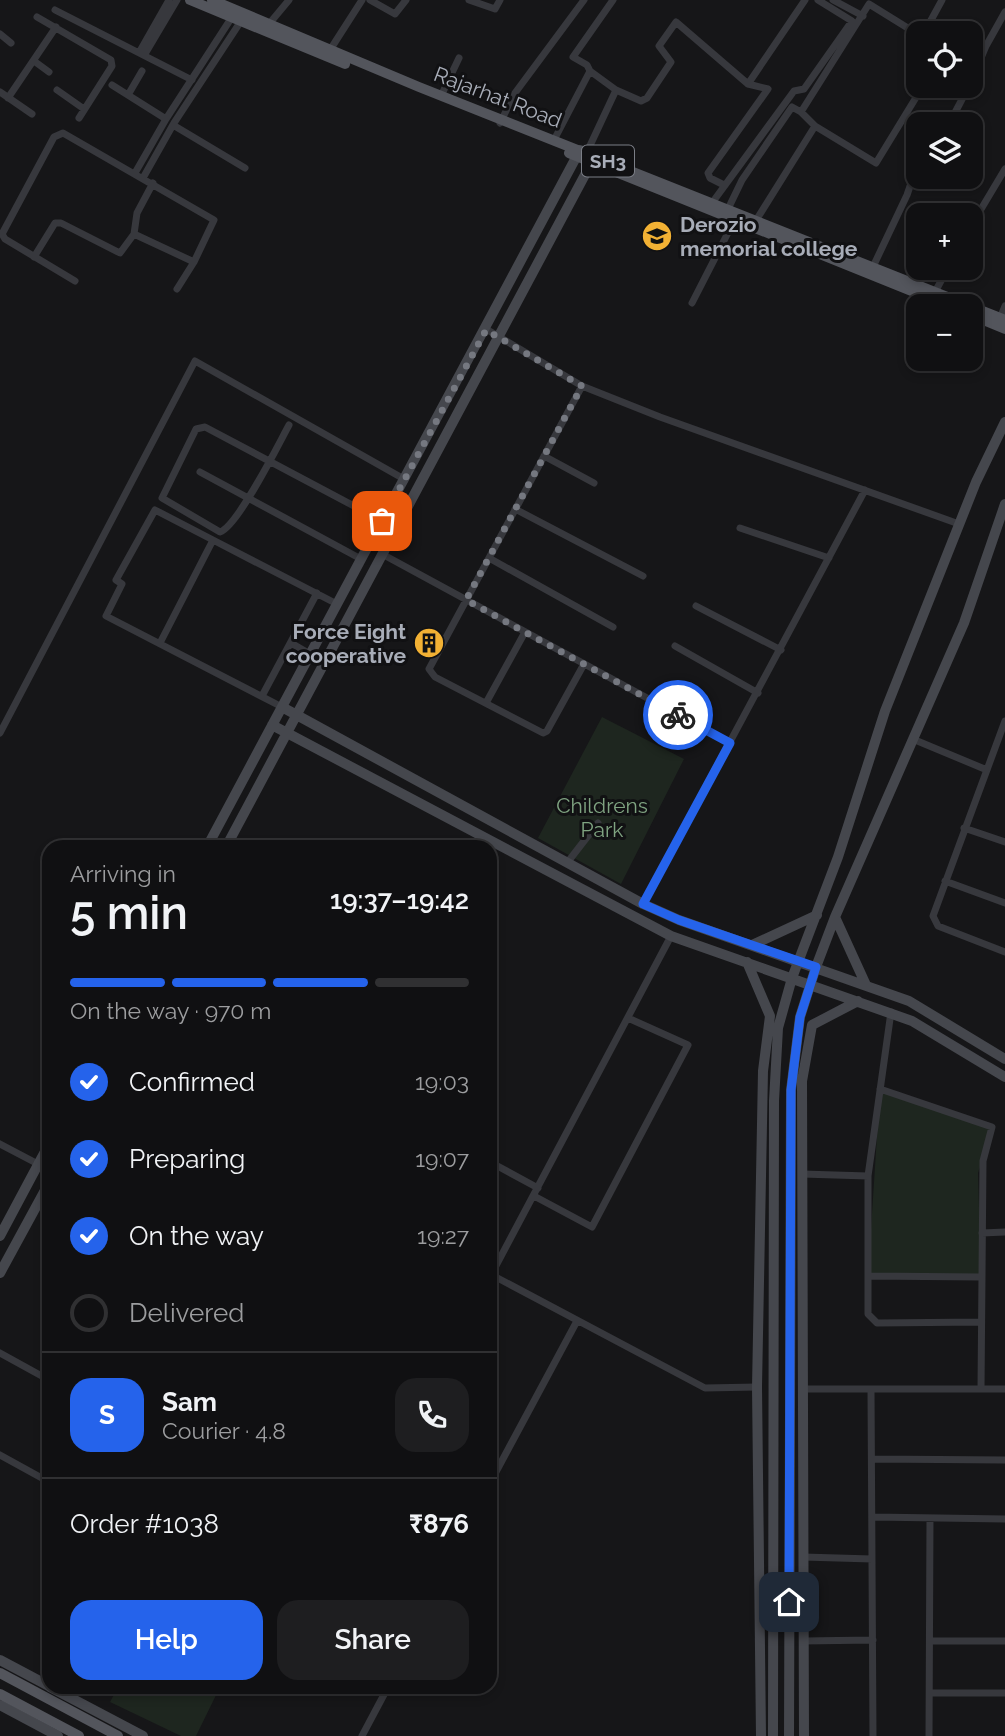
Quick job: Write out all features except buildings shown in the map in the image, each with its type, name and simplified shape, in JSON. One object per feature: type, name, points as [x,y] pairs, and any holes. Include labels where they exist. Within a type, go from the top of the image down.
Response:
[{"type":"main road","name":"Rajarhat Road","points":[[190,0],[500,122],[758,219],[922,294]]},
{"type":"main road","name":"Rajarhat Road","points":[[212,0],[500,122],[554,140],[734,221],[1002,318]]},
{"type":"main road","points":[[983,320],[1005,329]]},
{"type":"main road","points":[[0,1673],[118,1736]]},
{"type":"main road","points":[[0,1694],[79,1736]]},
{"type":"street","points":[[142,52],[169,0]]},
{"type":"street","points":[[142,52],[177,0]]},
{"type":"street","points":[[269,24],[289,0]]},
{"type":"street","points":[[330,50],[362,0]]},
{"type":"street","points":[[370,0],[395,14],[406,0]]},
{"type":"street","points":[[469,0],[495,9],[500,0]]},
{"type":"street","points":[[500,122],[515,93],[584,0]]},
{"type":"street","points":[[613,0],[573,57],[587,65],[590,71],[616,90],[641,102],[648,97],[671,62],[659,46],[676,22],[748,83],[768,89],[708,173],[710,178],[724,186]]},
{"type":"street","points":[[748,83],[805,0]]},
{"type":"street","points":[[712,203],[794,91],[804,89],[852,21],[818,0]]},
{"type":"street","points":[[833,0],[863,16]]},
{"type":"street","points":[[932,21],[943,0]]},
{"type":"street","points":[[801,112],[870,2],[906,26]]},
{"type":"street","points":[[55,10],[142,52],[192,80]]},
{"type":"street","points":[[983,53],[1005,12]]},
{"type":"street","points":[[37,17],[111,60],[112,66],[79,118]]},
{"type":"street","points":[[135,173],[166,118],[216,40],[236,19]]},
{"type":"street","points":[[143,178],[173,125],[226,46],[236,19]]},
{"type":"street","points":[[8,98],[56,27]]},
{"type":"street","points":[[0,34],[11,43]]},
{"type":"street","points":[[216,40],[226,46]]},
{"type":"street","points":[[441,96],[459,58]]},
{"type":"street","points":[[34,61],[49,72]]},
{"type":"street","points":[[128,95],[142,71]]},
{"type":"street","points":[[554,140],[590,71]]},
{"type":"street","points":[[112,85],[166,118]]},
{"type":"street","points":[[57,90],[84,109]]},
{"type":"street","points":[[230,840],[497,336],[616,90]]},
{"type":"street","points":[[0,92],[32,114]]},
{"type":"street","points":[[728,209],[742,180],[792,107],[815,126],[876,163],[916,98]]},
{"type":"street","points":[[173,125],[246,168]]},
{"type":"street","points":[[750,227],[758,219],[815,126]]},
{"type":"street","points":[[75,281],[5,239],[3,229],[54,137],[63,133],[75,137],[214,220],[194,262],[177,289]]},
{"type":"street","points":[[211,840],[404,479],[586,155]]},
{"type":"street","points":[[983,206],[1005,169]]},
{"type":"street","points":[[34,257],[55,223],[61,223],[120,253],[134,234],[137,213],[153,183]]},
{"type":"street","points":[[871,271],[909,189]]},
{"type":"street","points":[[692,303],[734,221]]},
{"type":"street","points":[[134,234],[194,262]]},
{"type":"street","points":[[935,292],[942,280]]},
{"type":"street","points":[[1002,318],[1005,306]]},
{"type":"street","points":[[486,330],[582,386],[668,420],[959,524]]},
{"type":"street","points":[[0,733],[195,361],[404,479]]},
{"type":"street","points":[[582,386],[429,669],[435,677],[543,733],[547,731],[584,664]]},
{"type":"street","points":[[772,1736],[773,1221],[775,1062],[778,1028],[792,978],[817,915],[885,710],[959,524],[1005,422]]},
{"type":"street","points":[[289,425],[270,461],[229,529],[220,532],[162,498],[196,429],[200,426],[270,461],[382,521]]},
{"type":"street","points":[[544,456],[594,484]]},
{"type":"street","points":[[200,472],[362,559]]},
{"type":"street","points":[[643,904],[865,491]]},
{"type":"street","points":[[789,1736],[790,1206],[793,1057],[800,1017],[835,917],[915,740],[964,623],[1005,504]]},
{"type":"street","points":[[515,509],[643,576]]},
{"type":"street","points":[[337,604],[155,510],[116,580],[122,584],[106,616],[262,696],[643,904],[679,920],[918,1005],[1005,1059]]},
{"type":"street","points":[[740,527],[829,558]]},
{"type":"street","points":[[994,535],[1005,539]]},
{"type":"street","points":[[160,643],[213,540]]},
{"type":"street","points":[[382,554],[730,743]]},
{"type":"street","points":[[489,558],[613,627]]},
{"type":"street","points":[[262,696],[317,593]]},
{"type":"street","points":[[696,606],[781,650]]},
{"type":"street","points":[[486,703],[525,632]]},
{"type":"street","points":[[290,643],[310,654]]},
{"type":"street","points":[[675,646],[758,693]]},
{"type":"street","points":[[1005,721],[933,911],[938,926],[1005,952]]},
{"type":"street","points":[[272,725],[489,840]]},
{"type":"street","points":[[915,740],[986,769]]},
{"type":"street","points":[[567,863],[598,823]]},
{"type":"street","points":[[964,828],[1005,842]]},
{"type":"street","points":[[497,844],[671,936],[912,1021],[1005,1077]]},
{"type":"street","points":[[945,881],[1005,902]]},
{"type":"street","points":[[752,945],[817,915]]},
{"type":"street","points":[[835,917],[866,985]]},
{"type":"street","points":[[497,1262],[671,936]]},
{"type":"street","points":[[747,962],[770,1016],[763,1072],[757,1387],[761,1736]]},
{"type":"street","points":[[804,1736],[803,1081],[810,1029],[858,1001]]},
{"type":"street","points":[[891,1012],[868,1176],[868,1314],[874,1322],[981,1322]]},
{"type":"street","points":[[534,1196],[592,1227],[688,1045],[628,1018]]},
{"type":"street","points":[[880,1088],[992,1127],[983,1161],[981,1389]]},
{"type":"street","points":[[0,1144],[38,1164]]},
{"type":"street","points":[[0,1236],[42,1157]]},
{"type":"street","points":[[497,1166],[538,1188]]},
{"type":"street","points":[[802,1174],[868,1176]]},
{"type":"street","points":[[0,1273],[42,1196]]},
{"type":"street","points":[[761,1205],[773,1221]]},
{"type":"street","points":[[790,1206],[802,1220]]},
{"type":"street","points":[[982,1233],[1005,1232]]},
{"type":"street","points":[[868,1276],[981,1277]]},
{"type":"street","points":[[497,1279],[705,1388],[717,1390],[757,1387]]},
{"type":"street","points":[[497,1470],[577,1321]]},
{"type":"street","points":[[0,1353],[42,1376]]},
{"type":"street","points":[[804,1389],[1005,1389]]},
{"type":"street","points":[[871,1390],[873,1736]]},
{"type":"street","points":[[0,1455],[42,1478]]},
{"type":"street","points":[[872,1459],[1005,1460]]},
{"type":"street","points":[[873,1517],[1005,1519]]},
{"type":"street","points":[[929,1736],[930,1518]]},
{"type":"street","points":[[803,1557],[872,1559]]},
{"type":"street","points":[[803,1641],[873,1640]]},
{"type":"street","points":[[930,1641],[1005,1641]]},
{"type":"street","points":[[0,1660],[42,1683]]},
{"type":"street","points":[[930,1693],[1005,1693]]},
{"type":"street","points":[[63,1694],[143,1736]]},
{"type":"street","points":[[362,1736],[384,1694]]},
{"type":"street","points":[[0,1705],[58,1736]]},
{"type":"green space","name":"Childrens Park","points":[[602,717],[684,759],[621,884],[538,838]]},
{"type":"green space","points":[[880,1089],[992,1127],[978,1173],[981,1277],[868,1276]]},
{"type":"green space","points":[[114,1694],[217,1694],[196,1736],[181,1736],[110,1702]]},
{"type":"way so far","points":[[382,521],[486,330],[582,386],[466,600],[678,715]]},
{"type":"place","name":"Derozio memorial college","points":[[657,236]]},
{"type":"place","name":"Force Eight cooperative","points":[[429,643]]},
{"type":"route","points":[[678,715],[730,743],[643,904],[679,920],[816,967],[800,1017],[791,1090],[789,1602]]}]
